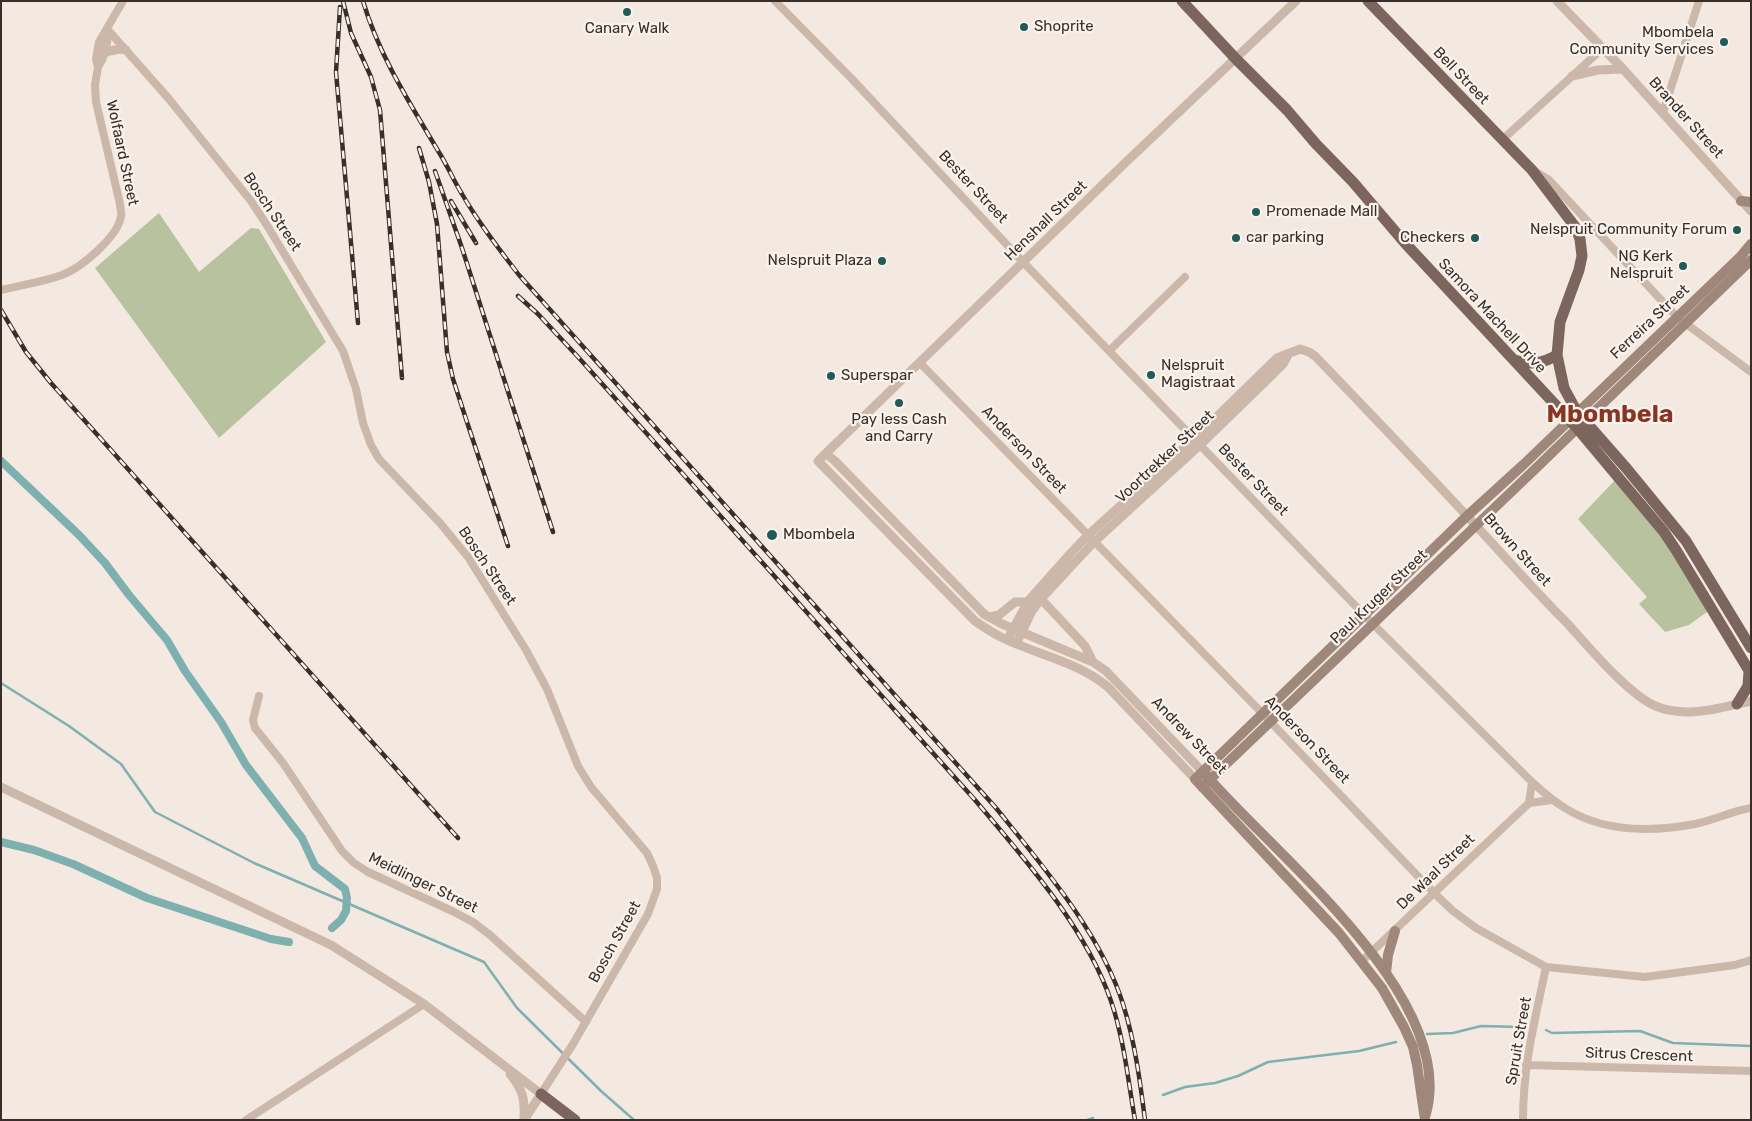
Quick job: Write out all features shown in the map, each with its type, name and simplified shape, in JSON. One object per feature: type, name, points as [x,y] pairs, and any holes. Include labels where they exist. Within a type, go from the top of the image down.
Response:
[{"type":"main road","name":"Samora Machell Drive","points":[[1182,1],[1287,110],[1360,190],[1405,243],[1512,359],[1627,469],[1686,541],[1751,648]]},
{"type":"main road","name":"Bell Street","points":[[1368,1],[1532,170],[1576,228],[1580,239],[1582,256],[1579,270],[1560,322],[1557,355],[1564,388],[1577,420]]},
{"type":"main road","name":"Ferreira Street","points":[[1680,321],[1751,244]]},
{"type":"main road","name":"Ferreira Street","points":[[1577,420],[1680,321],[1751,260]]},
{"type":"main road","points":[[1512,359],[1526,364],[1536,364],[1557,355]]},
{"type":"main road","name":"Samora Machell Drive","points":[[1577,420],[1670,541],[1689,569],[1750,673]]},
{"type":"main road","name":"Paul Kruger Street","points":[[1198,775],[1467,516],[1522,465],[1577,420]]},
{"type":"main road","name":"Paul Kruger Street","points":[[1206,784],[1476,526],[1577,420]]},
{"type":"main road","points":[[1745,704],[1750,673]]},
{"type":"main road","name":"Andrew Street","points":[[1198,775],[1339,933],[1362,961],[1394,1007],[1410,1040],[1417,1065],[1425,1119]]},
{"type":"main road","name":"Andrew Street","points":[[1206,784],[1294,865],[1372,953],[1386,972],[1404,1002],[1422,1043],[1430,1091],[1430,1102],[1425,1119]]},
{"type":"main road","points":[[1386,972],[1388,955],[1395,931]]},
{"type":"main road","points":[[541,1094],[575,1120]]},
{"type":"street","name":"Wolfaard Street","points":[[98,67],[96,59],[99,42],[103,34],[108,30],[123,1]]},
{"type":"street","name":"Bester Street","points":[[775,1],[852,79],[1024,263],[1373,624],[1552,800],[1567,810],[1607,826],[1632,829],[1659,829],[1697,824],[1738,810],[1751,808]]},
{"type":"street","name":"Henshall Street","points":[[818,461],[1124,164],[1296,1]]},
{"type":"street","points":[[1663,112],[1699,1]]},
{"type":"street","name":"Brander Street","points":[[1558,2],[1746,201],[1751,211]]},
{"type":"street","name":"Wolfaard Street","points":[[1,290],[61,275],[75,269],[105,242],[119,221],[121,215],[120,204],[96,102],[95,85],[98,67],[105,52],[108,30]]},
{"type":"street","name":"Bosch Street","points":[[108,30],[169,99],[251,201],[343,351],[356,389],[363,423],[371,445],[379,458],[440,523],[468,557],[548,689],[578,766],[590,787],[647,854],[653,866],[657,889],[648,914],[573,1044],[524,1120]]},
{"type":"street","points":[[1502,140],[1603,48]]},
{"type":"street","points":[[105,52],[120,49],[126,50]]},
{"type":"street","points":[[1572,76],[1598,70],[1623,69]]},
{"type":"street","name":"Bell Street","points":[[1532,170],[1549,180],[1680,321],[1751,372]]},
{"type":"street","points":[[1109,351],[1185,277]]},
{"type":"street","name":"Brown Street","points":[[1289,353],[1296,350],[1304,350],[1315,356],[1467,516],[1537,593],[1598,656],[1647,702],[1658,708],[1683,712],[1745,704]]},
{"type":"street","name":"Voortrekker Street","points":[[1007,640],[1028,602],[1091,538],[1197,442],[1276,358],[1289,353]]},
{"type":"street","name":"Anderson Street","points":[[920,363],[1271,722],[1434,893],[1453,911],[1476,928],[1546,967],[1645,977],[1735,965],[1751,960]]},
{"type":"street","name":"Andrew Street","points":[[826,454],[835,461],[980,611],[1013,628],[1093,662],[1106,671],[1198,775]]},
{"type":"street","name":"Andrew Street","points":[[818,461],[975,621],[1007,640],[1084,670],[1096,678],[1108,687],[1198,775]]},
{"type":"street","name":"Voortrekker Street","points":[[1016,644],[1032,611],[1091,538]]},
{"type":"street","points":[[1041,600],[1084,646],[1093,662]]},
{"type":"street","points":[[989,617],[999,615],[1013,603],[1028,602]]},
{"type":"street","name":"Meidlinger Street","points":[[259,696],[252,720],[255,728],[283,763],[342,851],[354,864],[473,922],[490,935],[586,1022]]},
{"type":"street","points":[[1532,782],[1529,803],[1552,800]]},
{"type":"street","points":[[1,787],[331,945],[424,1004],[541,1094]]},
{"type":"street","name":"De Waal Street","points":[[1362,961],[1529,803]]},
{"type":"street","name":"Spruit Street","points":[[1523,1120],[1523,1092],[1530,1037],[1546,967]]},
{"type":"street","points":[[246,1120],[424,1004]]},
{"type":"street","points":[[500,1062],[517,1083],[522,1093],[525,1103],[524,1120]]},
{"type":"street","name":"Sitrus Crescent","points":[[1526,1066],[1751,1071]]},
{"type":"green space","points":[[159,213],[199,272],[251,228],[259,229],[326,342],[219,438],[95,268]]},
{"type":"green space","points":[[1617,478],[1646,512],[1711,609],[1689,625],[1665,632],[1639,604],[1647,597],[1578,519]]},
{"type":"waterway","points":[[1,461],[79,535],[105,563],[167,640],[185,671],[221,722],[246,765],[302,838],[315,866],[345,889],[347,898],[346,911],[341,920],[332,928]]},
{"type":"waterway","points":[[1,683],[69,726],[121,764],[155,812],[254,863],[484,962],[517,1008],[601,1091],[634,1120]]},
{"type":"waterway","points":[[1,842],[34,850],[73,864],[147,898],[271,939],[289,942]]},
{"type":"waterway","points":[[1427,1034],[1453,1033],[1481,1026],[1521,1027]]},
{"type":"waterway","points":[[1546,1030],[1552,1033],[1640,1031],[1673,1043],[1751,1046]]},
{"type":"waterway","points":[[1163,1095],[1185,1087],[1215,1083],[1238,1076],[1268,1062],[1359,1051],[1396,1042]]},
{"type":"waterway","points":[[1087,1120],[1093,1118]]},
{"type":"railway","points":[[343,1],[351,33],[371,77],[380,110],[402,378]]},
{"type":"railway","points":[[363,1],[378,41],[407,99],[468,204],[519,275],[996,808],[1068,901],[1100,952],[1123,1004],[1134,1047],[1145,1120]]},
{"type":"railway","points":[[340,7],[336,72],[358,323]]},
{"type":"railway","points":[[419,148],[429,182],[437,224],[447,352],[453,379],[508,546]]},
{"type":"railway","points":[[435,171],[462,248],[553,532]]},
{"type":"railway","points":[[451,201],[476,243]]},
{"type":"railway","points":[[518,296],[538,314],[579,358],[975,800],[1052,895],[1086,947],[1111,1001],[1122,1045],[1135,1120]]},
{"type":"railway","points":[[1,310],[26,352],[51,383],[458,838]]},
{"type":"place","name":"Canary Walk","points":[[627,12]]},
{"type":"place","name":"Shoprite","points":[[1024,27]]},
{"type":"place","name":"Mbombela Community Services","points":[[1724,42]]},
{"type":"place","name":"Promenade Mall","points":[[1256,212]]},
{"type":"place","name":"Nelspruit Community Forum","points":[[1737,230]]},
{"type":"place","name":"car parking","points":[[1236,238]]},
{"type":"place","name":"Checkers","points":[[1475,238]]},
{"type":"place","name":"Nelspruit Plaza","points":[[882,261]]},
{"type":"place","name":"NG Kerk Nelspruit","points":[[1683,266]]},
{"type":"place","name":"Nelspruit Magistraat","points":[[1151,375]]},
{"type":"place","name":"Superspar","points":[[831,376]]},
{"type":"place","name":"Pay less Cash and Carry","points":[[899,403]]},
{"type":"place","name":"Mbombela","points":[[772,535]]},
{"type":"district","name":"Mbombela","points":[[1610,415]]}]
